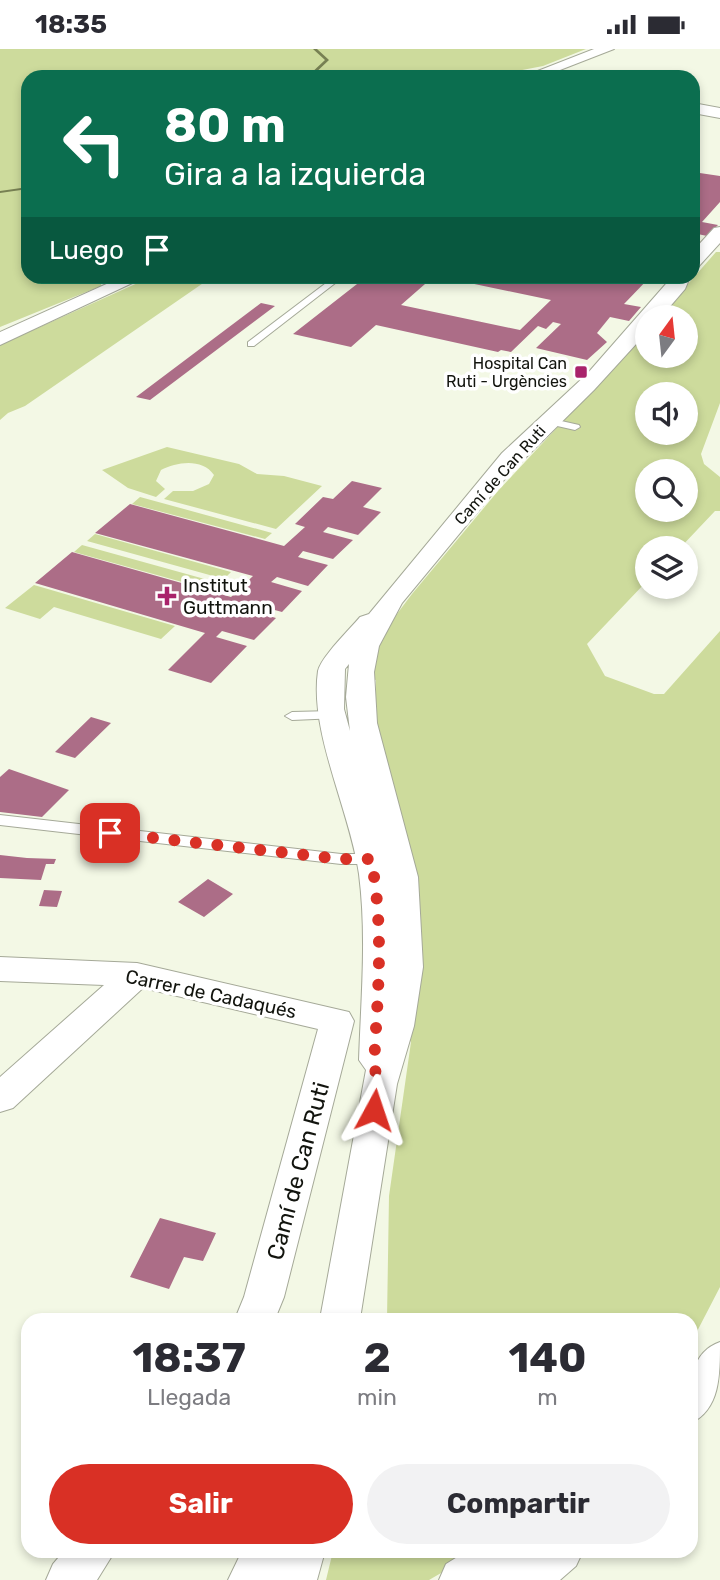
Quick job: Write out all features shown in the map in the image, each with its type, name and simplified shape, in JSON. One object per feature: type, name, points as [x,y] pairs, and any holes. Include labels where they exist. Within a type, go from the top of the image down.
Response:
[{"type":"street","points":[[557,70],[607,49]]},
{"type":"street","points":[[700,97],[720,100]]},
{"type":"street","points":[[700,109],[720,113]]},
{"type":"street","points":[[700,254],[720,232]]},
{"type":"street","points":[[0,339],[121,284]]},
{"type":"street","name":"Camí de Can Ruti","points":[[660,305],[678,284]]},
{"type":"street","name":"Camí de Can Ruti","points":[[379,1084],[375,1048],[380,939],[371,859],[333,715],[332,668],[360,629],[387,606],[510,459],[590,383],[635,333]]},
{"type":"street","name":"Camí de Can Ruti","points":[[341,1313],[379,1084],[393,1049],[404,997],[410,931],[397,847],[370,760],[359,704],[366,645],[387,606]]},
{"type":"street","name":"Camí de Can Ruti","points":[[333,715],[345,704],[352,671],[363,663]]},
{"type":"street","name":"Camí de Can Ruti","points":[[333,715],[345,722],[358,751],[367,786],[383,796]]},
{"type":"street","name":"Camí de Can Ruti","points":[[371,859],[389,885],[396,921],[408,948]]},
{"type":"street","name":"Carrer de Cadaqués","points":[[0,969],[138,975],[337,1021]]},
{"type":"street","points":[[0,1098],[138,975]]},
{"type":"street","name":"Camí de Can Ruti","points":[[257,1313],[264,1297],[337,1021]]},
{"type":"street","points":[[698,1395],[712,1377],[720,1360]]},
{"type":"street","points":[[69,1580],[86,1558]]},
{"type":"street","points":[[251,1580],[262,1558]]},
{"type":"street","points":[[294,1580],[300,1558]]},
{"type":"street","points":[[462,1580],[495,1558]]},
{"type":"street","points":[[525,1580],[552,1558]]},
{"type":"lane","points":[[251,345],[330,284]]},
{"type":"lane","points":[[548,421],[575,427]]},
{"type":"lane","points":[[292,716],[333,715]]},
{"type":"lane","points":[[0,820],[328,857],[371,859]]},
{"type":"green space","points":[[0,49],[586,49],[543,66],[522,70],[21,70],[21,284],[101,284],[0,327]]},
{"type":"green space","points":[[716,252],[720,252],[720,403],[701,454],[704,464],[720,477],[720,511],[715,511],[691,536],[635,536],[635,594],[587,644],[605,676],[654,694],[664,694],[720,631],[720,1287],[698,1329],[698,1313],[387,1313],[389,1196],[411,1042],[406,1035],[375,756],[376,680],[368,678],[381,635],[498,491],[635,344],[635,368],[698,368],[698,305],[670,305],[688,284],[700,284],[700,270]]},
{"type":"green space","points":[[135,284],[202,284],[25,406],[8,413],[0,420],[0,345]]},
{"type":"green space","points":[[167,447],[239,464],[257,474],[284,476],[322,486],[276,529],[164,499],[173,491],[193,491],[209,484],[214,475],[203,466],[189,463],[161,470],[156,481],[165,489],[156,497],[128,488],[102,470]]},
{"type":"green space","points":[[140,497],[272,533],[265,539],[132,504]]},
{"type":"green space","points":[[95,534],[231,572],[224,579],[87,541]]},
{"type":"green space","points":[[82,545],[219,583],[211,590],[74,552]]},
{"type":"green space","points":[[34,585],[175,626],[161,639],[54,607],[40,619],[5,608]]},
{"type":"green space","points":[[331,1558],[467,1558],[429,1580],[326,1580]]},
{"type":"building","points":[[700,173],[720,176],[720,202],[702,222],[718,225],[707,236],[700,234]]},
{"type":"building","points":[[357,284],[425,284],[401,305],[520,330],[551,300],[474,284],[643,284],[624,304],[635,306],[635,314],[629,321],[610,317],[597,333],[607,342],[587,360],[536,348],[561,324],[553,322],[546,329],[538,326],[511,352],[498,352],[376,325],[351,347],[293,334]]},
{"type":"building","points":[[261,303],[275,306],[150,400],[136,397]]},
{"type":"building","points":[[352,481],[382,488],[363,507],[381,512],[358,535],[328,527],[323,532],[353,540],[333,559],[303,551],[298,557],[328,565],[308,586],[277,577],[271,582],[302,591],[282,612],[250,603],[244,609],[276,618],[254,640],[222,631],[216,637],[247,646],[211,683],[168,670],[205,633],[35,583],[72,552],[231,597],[253,576],[95,533],[130,504],[284,546],[305,527],[295,524],[323,497],[333,499]]},
{"type":"building","points":[[91,717],[111,723],[75,758],[55,752]]},
{"type":"building","points":[[9,769],[69,790],[42,817],[0,812],[0,777]]},
{"type":"building","points":[[0,855],[56,859],[54,864],[46,864],[41,880],[0,878]]},
{"type":"building","points":[[208,879],[233,894],[204,917],[178,902]]},
{"type":"building","points":[[44,890],[62,891],[57,907],[39,906]]},
{"type":"building","points":[[160,1218],[216,1233],[203,1261],[184,1257],[169,1289],[130,1277]]},
{"type":"waterway","points":[[315,49],[327,60],[316,70]]},
{"type":"waterway","points":[[0,192],[21,189]]},
{"type":"place","name":"Hospital Can Ruti - Urgències","points":[[581,372]]},
{"type":"place","name":"Institut Guttmann","points":[[167,596]]},
{"type":"route","points":[[110,833],[341,859],[371,859],[380,939],[375,1048],[379,1084],[374,1110]]}]
